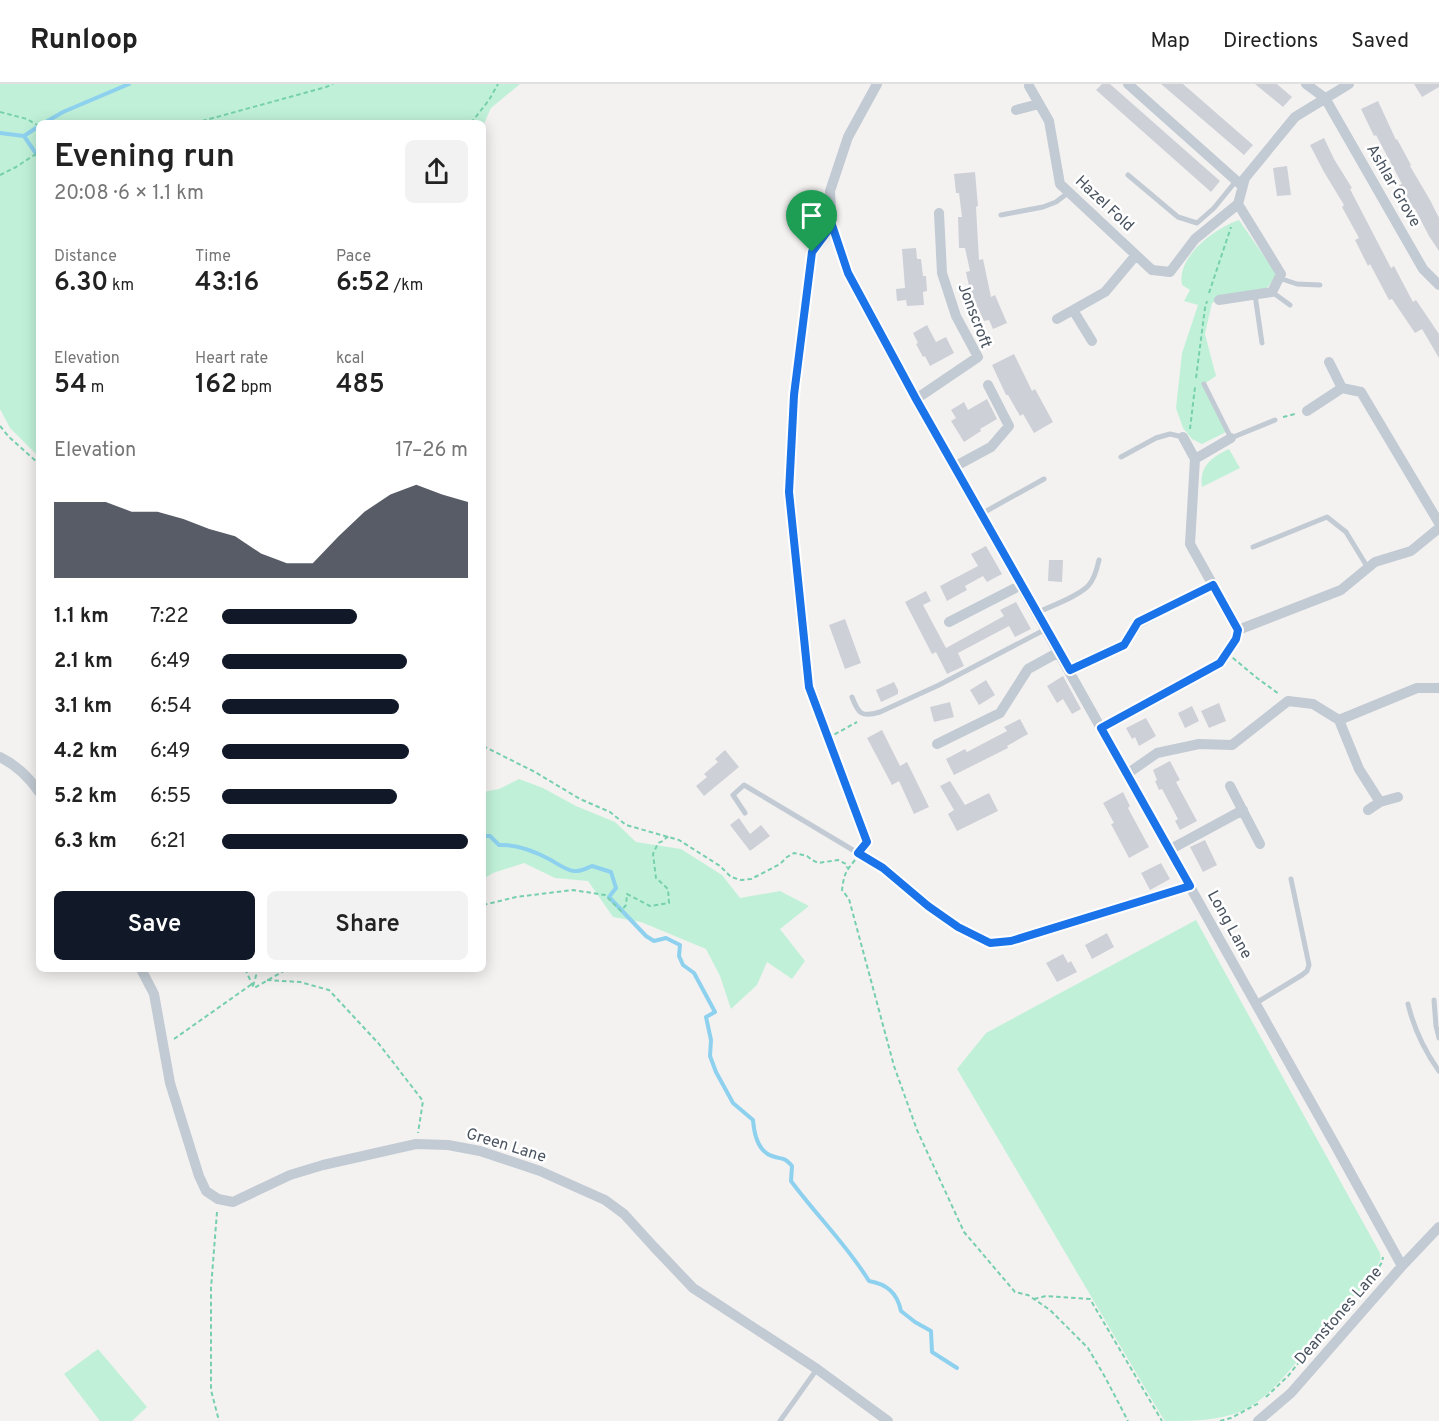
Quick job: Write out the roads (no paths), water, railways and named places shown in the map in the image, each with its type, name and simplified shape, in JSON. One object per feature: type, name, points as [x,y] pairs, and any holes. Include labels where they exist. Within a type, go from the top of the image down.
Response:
[{"type":"street","name":"Long Lane","points":[[877,84],[848,137],[830,191],[832,225],[848,273],[916,399],[1070,670],[1402,1266]]},
{"type":"street","points":[[1128,84],[1241,179]]},
{"type":"street","points":[[1306,84],[1325,98]]},
{"type":"street","points":[[1219,300],[1272,292],[1281,274],[1238,204],[1241,179],[1295,117],[1349,84]]},
{"type":"street","name":"Hazel Fold","points":[[1029,86],[1049,121],[1060,184],[1152,270],[1170,272],[1195,239],[1238,204]]},
{"type":"street","name":"Ashlar Grove","points":[[1325,98],[1423,269],[1439,285]]},
{"type":"street","points":[[1016,110],[1039,104]]},
{"type":"street","name":"Jonscroft","points":[[916,399],[978,357],[956,316],[942,273],[939,213]]},
{"type":"street","name":"Hazel Fold","points":[[1057,319],[1105,292],[1136,255]]},
{"type":"street","points":[[1073,310],[1092,341]]},
{"type":"street","points":[[1329,362],[1342,388]]},
{"type":"street","points":[[954,467],[991,447],[1009,426],[988,385]]},
{"type":"street","points":[[1307,411],[1342,388],[1361,392],[1439,523]]},
{"type":"street","points":[[1186,433],[1195,459],[1190,544],[1238,630],[1341,590],[1375,562],[1411,551],[1439,528]]},
{"type":"street","points":[[1195,459],[1231,438]]},
{"type":"street","points":[[950,622],[1021,585]]},
{"type":"street","points":[[1070,670],[1124,645],[1138,622],[1213,585]]},
{"type":"street","points":[[937,744],[1000,713],[1028,669],[1059,652]]},
{"type":"street","points":[[1339,720],[1417,688],[1439,688]]},
{"type":"street","points":[[1127,774],[1157,753],[1199,744],[1233,745],[1288,701],[1313,704],[1339,720],[1359,769],[1380,802]]},
{"type":"street","points":[[0,757],[12,763],[36,788]]},
{"type":"street","points":[[1230,786],[1260,844]]},
{"type":"street","points":[[1368,810],[1380,802],[1398,797]]},
{"type":"street","points":[[1169,850],[1243,810]]},
{"type":"street","name":"Green Lane","points":[[143,972],[154,994],[170,1083],[199,1176],[206,1191],[218,1199],[233,1202],[290,1175],[323,1165],[416,1144],[448,1145],[480,1151],[540,1171],[604,1200],[624,1214],[693,1288],[816,1369],[888,1421]]},
{"type":"street","name":"Deanstones Lane","points":[[1258,1421],[1291,1393],[1438,1228]]},
{"type":"lane","points":[[1128,176],[1178,217],[1197,223],[1241,179]]},
{"type":"lane","points":[[1001,214],[1043,207],[1056,202],[1069,192]]},
{"type":"lane","points":[[1279,278],[1297,284],[1320,285]]},
{"type":"lane","points":[[1272,292],[1290,305]]},
{"type":"lane","points":[[1255,294],[1262,343]]},
{"type":"lane","points":[[1204,384],[1231,438],[1275,420]]},
{"type":"lane","points":[[1121,457],[1156,438],[1186,433]]},
{"type":"lane","points":[[981,514],[1044,478]]},
{"type":"lane","points":[[1253,547],[1327,517],[1346,532],[1368,568]]},
{"type":"lane","points":[[1036,613],[1079,593],[1089,585],[1097,570],[1099,560]]},
{"type":"lane","points":[[852,697],[857,710],[870,716],[939,685],[1046,629]]},
{"type":"lane","points":[[744,813],[733,795],[744,785],[883,868],[928,906],[958,927],[990,943],[1011,941],[1190,886]]},
{"type":"lane","points":[[1256,1003],[1302,975],[1307,971],[1309,965],[1291,879]]},
{"type":"lane","points":[[1434,1000],[1439,1038]]},
{"type":"lane","points":[[1408,1004],[1413,1025],[1439,1071]]},
{"type":"lane","points":[[780,1421],[816,1369]]},
{"type":"waterway","points":[[49,120],[129,84]]},
{"type":"waterway","points":[[0,133],[24,136],[36,128]]},
{"type":"waterway","points":[[24,136],[36,154]]},
{"type":"waterway","points":[[486,836],[490,836],[499,845],[531,851],[564,868],[579,871],[592,866],[611,872],[616,888],[609,897],[646,936],[654,941],[666,938],[680,945],[679,956],[683,965],[694,973],[715,1012],[706,1017],[711,1040],[710,1056],[716,1072],[733,1103],[753,1120],[755,1136],[760,1146],[767,1154],[785,1159],[792,1166],[791,1181],[869,1281],[881,1284],[890,1290],[897,1299],[901,1311],[931,1331],[932,1352],[957,1368]]}]
